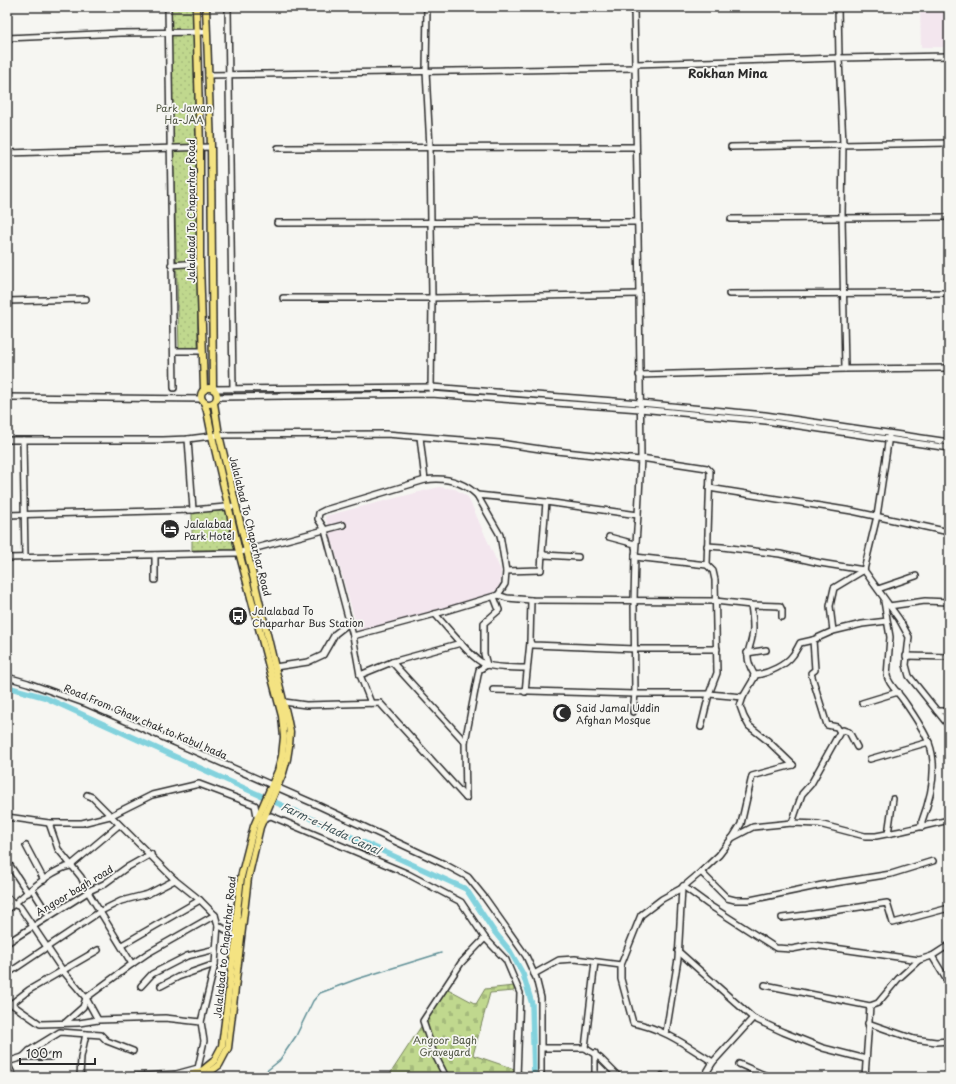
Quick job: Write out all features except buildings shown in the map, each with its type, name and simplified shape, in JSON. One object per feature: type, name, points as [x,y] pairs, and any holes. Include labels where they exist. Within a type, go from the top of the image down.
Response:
[{"type":"main road","name":"Jalalabad To Chaparhar Road","points":[[196,7],[200,147],[200,263],[204,390]]},
{"type":"main road","name":"Jalalabad To Chaparhar Road","points":[[206,7],[211,147],[214,389]]},
{"type":"main road","points":[[208,388],[214,389],[218,397],[214,403],[207,404],[201,395],[204,390],[208,388]]},
{"type":"main road","name":"Jalalabad To Chaparhar Road","points":[[203,400],[207,411],[228,508],[282,716],[284,737],[282,756],[273,789]]},
{"type":"main road","name":"Jalalabad To Chaparhar Road","points":[[214,403],[219,435],[284,702],[288,725],[289,746],[283,773],[273,789]]},
{"type":"main road","points":[[257,826],[273,789]]},
{"type":"main road","name":"Jalalabad to Chaparhar Road","points":[[185,1077],[203,1070],[214,1061],[222,1046],[232,965],[238,937],[237,911],[241,877],[257,826]]},
{"type":"main road","name":"Jalalabad to Chaparhar Road","points":[[205,1077],[219,1065],[228,1048],[248,878],[257,826]]},
{"type":"street","points":[[168,7],[174,388]]},
{"type":"street","points":[[228,7],[233,389]]},
{"type":"street","points":[[427,7],[426,71],[430,148],[432,298],[431,394]]},
{"type":"street","points":[[634,7],[641,459],[635,557]]},
{"type":"street","points":[[838,7],[843,144],[842,217],[845,370]]},
{"type":"street","points":[[7,38],[122,33],[207,32]]},
{"type":"street","points":[[208,75],[635,66],[839,58],[949,56]]},
{"type":"street","points":[[731,147],[949,143]]},
{"type":"street","points":[[7,153],[211,147]]},
{"type":"street","points":[[278,148],[636,147]]},
{"type":"street","points":[[731,219],[949,217]]},
{"type":"street","points":[[277,223],[638,222]]},
{"type":"street","points":[[171,264],[200,263]]},
{"type":"street","points":[[729,294],[949,293]]},
{"type":"street","points":[[283,298],[432,298],[639,294]]},
{"type":"street","points":[[7,301],[86,299]]},
{"type":"street","points":[[174,351],[202,351]]},
{"type":"street","points":[[639,375],[949,368]]},
{"type":"street","points":[[214,389],[431,387],[640,403],[765,415],[889,436],[949,448]]},
{"type":"street","points":[[218,397],[431,394],[640,409],[766,421],[949,442]]},
{"type":"street","points":[[7,397],[203,400]]},
{"type":"street","points":[[7,440],[163,440],[188,439],[219,435],[386,434],[452,438],[500,443],[547,450],[641,459],[707,468],[710,471],[708,488],[707,564],[713,571],[715,580],[717,673],[709,694],[701,727]]},
{"type":"street","points":[[833,631],[830,606],[834,588],[864,570],[877,516],[889,436]]},
{"type":"street","points":[[420,437],[425,480]]},
{"type":"street","points":[[188,439],[193,510]]},
{"type":"street","points":[[23,440],[25,557]]},
{"type":"street","points":[[371,703],[360,675],[349,622],[325,530],[318,519],[319,513],[322,511],[425,480],[434,479],[452,480],[465,486],[477,495],[500,535],[506,571],[505,584],[496,596],[499,610],[484,623],[484,654],[487,665]]},
{"type":"street","points":[[708,488],[812,504],[877,516],[949,532]]},
{"type":"street","points":[[477,495],[546,502],[638,516]]},
{"type":"street","points":[[506,571],[541,570],[546,502]]},
{"type":"street","points":[[7,514],[193,510],[228,508],[236,506]]},
{"type":"street","points":[[7,558],[155,556],[239,552],[343,525]]},
{"type":"street","points":[[608,537],[635,544],[635,694],[633,712]]},
{"type":"street","points":[[708,546],[780,554],[820,563],[864,570],[899,619],[909,636],[906,656],[906,665],[909,676],[949,726]]},
{"type":"street","points":[[542,554],[578,557]]},
{"type":"street","points":[[155,556],[155,580]]},
{"type":"street","points":[[635,557],[707,564]]},
{"type":"street","points":[[878,589],[916,576]]},
{"type":"street","points":[[352,636],[496,596],[531,600],[715,601],[751,605],[780,606],[782,610],[782,617]]},
{"type":"street","points":[[883,598],[890,637],[887,676],[888,681],[898,692],[922,729],[929,742],[933,756],[934,768],[922,826]]},
{"type":"street","points":[[525,692],[530,641],[531,600]]},
{"type":"street","points":[[889,606],[924,601],[949,602]]},
{"type":"street","points":[[751,605],[753,628],[747,652],[749,666],[754,674],[752,683]]},
{"type":"street","points":[[435,614],[461,642],[465,650],[487,665],[527,668]]},
{"type":"street","points":[[713,1062],[666,1033],[633,1023],[621,979],[621,965],[641,915],[662,898],[683,887],[702,872],[719,855],[732,838],[741,824],[752,776],[793,765],[768,741],[749,726],[744,717],[740,706],[743,697],[756,675],[763,674],[787,661],[793,655],[800,643],[813,640],[833,631],[862,624],[887,621]]},
{"type":"street","points":[[275,667],[308,662],[323,655],[335,634],[349,622]]},
{"type":"street","points":[[813,640],[815,670],[811,673],[812,680],[827,725],[837,726],[840,732]]},
{"type":"street","points":[[530,641],[533,645],[635,649],[717,649]]},
{"type":"street","points":[[360,675],[392,662],[461,642]]},
{"type":"street","points":[[747,652],[766,650]]},
{"type":"street","points":[[906,656],[949,658]]},
{"type":"street","points":[[392,662],[465,742]]},
{"type":"street","points":[[284,702],[306,705],[380,704],[466,798],[465,742],[478,670],[487,665]]},
{"type":"street","name":"Road From Ghaw chak to Kabul hada","points":[[7,677],[86,704],[273,789],[373,831],[468,877],[485,898],[526,956],[534,974],[541,998],[542,1077]]},
{"type":"street","points":[[493,690],[525,692],[709,694],[743,697]]},
{"type":"street","points":[[862,703],[898,692]]},
{"type":"street","points":[[937,711],[949,711]]},
{"type":"street","points":[[792,823],[802,794],[811,784],[842,730],[849,732],[857,747]]},
{"type":"street","points":[[870,759],[929,742]]},
{"type":"street","points":[[7,817],[49,824],[82,823],[110,816],[152,796],[199,784],[255,805],[262,815],[271,816],[406,873],[461,902],[485,938],[506,960],[520,993],[517,1077]]},
{"type":"street","points":[[88,795],[92,797],[119,825],[151,854],[175,880],[200,900],[215,915],[218,925],[215,964],[200,1022],[204,1041],[198,1068],[176,1074],[123,1077]]},
{"type":"street","points":[[888,834],[893,799]]},
{"type":"street","points":[[732,838],[753,827],[792,823],[819,824],[865,836],[888,834],[949,820]]},
{"type":"street","points":[[49,824],[58,850],[70,866],[81,877],[88,892],[122,945],[132,964]]},
{"type":"street","points":[[7,909],[15,905],[21,898],[62,867],[70,866],[119,825]]},
{"type":"street","points":[[26,846],[44,880]]},
{"type":"street","name":"Angoor bagh road","points":[[7,943],[32,926],[104,884],[126,868],[151,854]]},
{"type":"street","points":[[7,861],[49,916]]},
{"type":"street","points":[[702,872],[727,898],[735,900],[750,900],[822,885],[891,874],[933,861]]},
{"type":"street","points":[[7,974],[101,911],[121,901],[148,894],[175,880]]},
{"type":"street","points":[[666,1033],[678,951],[683,887]]},
{"type":"street","points":[[683,887],[776,948],[792,949],[813,945],[919,960]]},
{"type":"street","points":[[7,897],[15,905],[20,907],[46,947],[86,998],[98,1020]]},
{"type":"street","points":[[122,945],[200,900]]},
{"type":"street","points":[[782,918],[886,903],[893,923],[949,908]]},
{"type":"street","points":[[66,1022],[83,1008],[86,998],[132,964],[148,953],[215,915]]},
{"type":"street","points":[[218,925],[238,937]]},
{"type":"street","points":[[446,1077],[433,1051],[423,1021],[461,963],[485,938]]},
{"type":"street","points":[[765,985],[870,1006],[878,1003],[898,979],[919,960],[932,956],[949,945]]},
{"type":"street","points":[[141,986],[152,974],[187,956],[216,949]]},
{"type":"street","points":[[98,950],[9,1002],[40,1024],[66,1022],[79,1023],[98,1020],[165,1018],[200,1022]]},
{"type":"street","points":[[678,951],[753,1018],[823,1048],[866,1059]]},
{"type":"street","points":[[932,956],[949,984]]},
{"type":"street","points":[[534,974],[560,960],[575,959],[621,965]]},
{"type":"street","points":[[585,1048],[595,962]]},
{"type":"street","points":[[161,986],[178,977],[215,964]]},
{"type":"street","points":[[867,1077],[866,1059],[870,1006]]},
{"type":"street","points":[[704,1077],[713,1062],[753,1018]]},
{"type":"street","points":[[868,1023],[914,1039],[949,1042]]},
{"type":"street","points":[[23,1057],[29,1051],[60,1032],[101,1036],[107,1041],[133,1051]]},
{"type":"street","points":[[80,1077],[81,1057],[86,1034]]},
{"type":"street","points":[[542,1048],[585,1048],[595,1053],[619,1077]]},
{"type":"street","points":[[594,1077],[595,1053]]},
{"type":"street","points":[[14,1077],[7,1063],[23,1057],[50,1057]]},
{"type":"street","points":[[740,1064],[768,1077]]},
{"type":"shaded area","points":[[920,7],[949,7],[949,47],[921,47]]},
{"type":"shaded area","points":[[439,487],[455,489],[468,497],[501,571],[500,588],[492,593],[359,634],[325,516]]},
{"type":"green space","name":"Park Jawan Ha-JAA","points":[[171,7],[194,7],[198,349],[179,348],[172,113]]},
{"type":"green space","points":[[227,511],[235,550],[192,550],[192,512]]},
{"type":"green space","name":"Angoor Bagh Graveyard","points":[[514,986],[514,991],[490,993],[473,1055],[526,1073],[526,1077],[388,1077],[424,1022],[448,989],[476,1004],[485,989]]},
{"type":"waterway","name":"Farm-e-Hada Canal","points":[[7,687],[44,697],[466,889],[493,930],[510,951],[523,974],[532,1004],[534,1077]]},
{"type":"waterway","points":[[259,1077],[279,1061],[296,1036],[313,1001],[320,993],[357,979],[441,953]]},
{"type":"place","name":"Jalalabad Park Hotel","points":[[170,529]]},
{"type":"place","name":"Jalalabad To Chaparhar Bus Station","points":[[238,616]]},
{"type":"place","name":"Said Jamal Uddin Afghan Mosque","points":[[562,713]]},
{"type":"district","name":"Rokhan Mina","points":[[728,73]]}]
